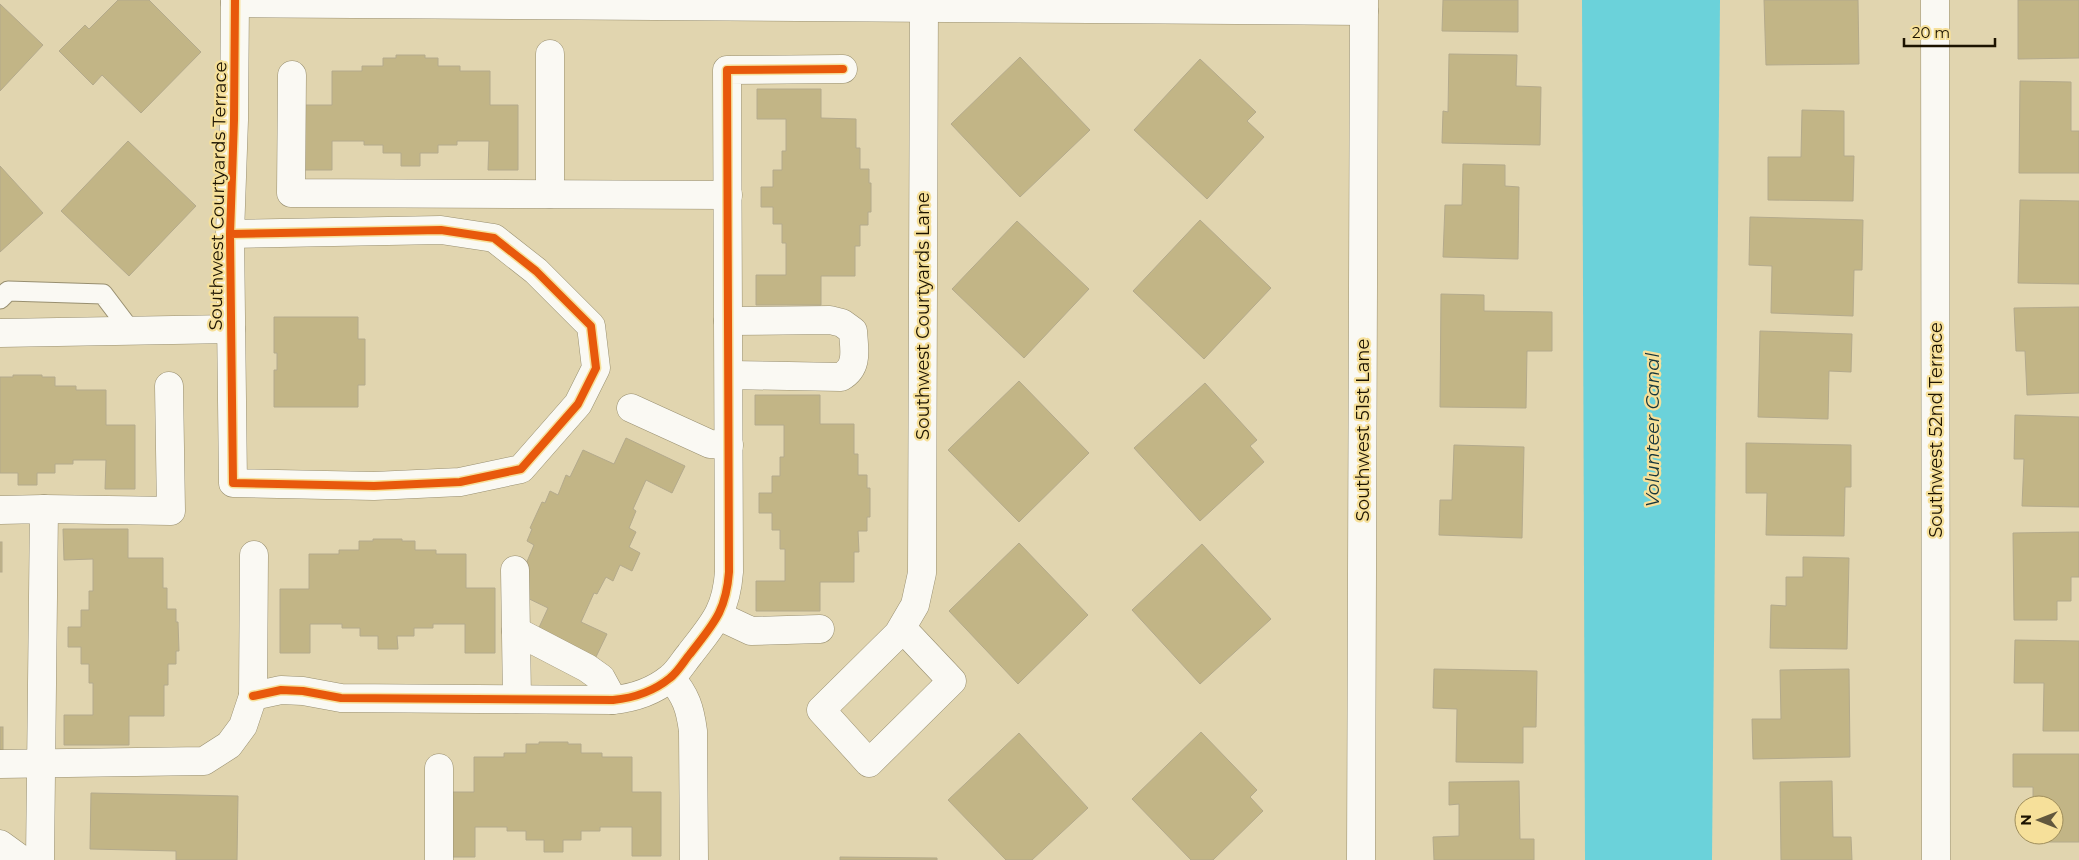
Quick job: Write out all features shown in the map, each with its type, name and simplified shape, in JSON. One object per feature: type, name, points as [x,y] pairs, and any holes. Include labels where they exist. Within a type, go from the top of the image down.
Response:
[{"type":"street","name":"Southwest 52nd Terrace","points":[[1936,0],[1936,860]]},
{"type":"street","points":[[235,2],[742,8],[924,3],[1364,6]]},
{"type":"street","name":"Southwest Courtyards Terrace","points":[[230,234],[441,230],[494,238],[536,271],[591,326],[596,368],[578,404],[521,469],[450,483],[374,486],[233,483],[230,234],[234,120],[235,2]]},
{"type":"street","name":"Southwest Courtyards Lane","points":[[902,628],[952,681],[869,763],[821,710],[898,634],[915,605],[922,573],[924,3]]},
{"type":"street","name":"Southwest 51st Lane","points":[[1361,860],[1364,6]]},
{"type":"street","points":[[550,54],[550,194]]},
{"type":"street","points":[[253,696],[280,690],[303,691],[341,698],[613,700],[632,698],[671,678],[718,616],[727,594],[729,572],[729,375],[727,70],[843,69]]},
{"type":"street","points":[[292,75],[291,193],[728,195]]},
{"type":"street","points":[[728,321],[830,320],[842,323],[853,331],[854,362],[849,372],[841,377],[729,375]]},
{"type":"street","points":[[0,333],[231,329]]},
{"type":"street","points":[[0,510],[171,511],[169,386]]},
{"type":"street","points":[[630,408],[710,444],[729,445]]},
{"type":"street","points":[[40,860],[44,509]]},
{"type":"street","points":[[0,764],[204,761],[229,745],[243,726],[253,696],[254,556]]},
{"type":"street","points":[[515,570],[517,699]]},
{"type":"street","points":[[718,616],[751,631],[820,629]]},
{"type":"street","points":[[516,631],[587,668],[600,678],[613,700]]},
{"type":"street","points":[[671,678],[682,691],[690,710],[693,731],[694,860]]},
{"type":"street","points":[[439,768],[439,860]]},
{"type":"street","points":[[0,844],[22,860]]},
{"type":"lane","points":[[0,299],[8,291],[103,294],[132,331]]},
{"type":"water","name":"Volunteer Canal","points":[[1582,0],[1720,0],[1712,860],[1585,860]]},
{"type":"building","points":[[118,0],[149,0],[201,52],[141,113],[102,75],[93,85],[59,51],[85,25],[89,29]]},
{"type":"building","points":[[1443,0],[1518,0],[1518,32],[1442,31]]},
{"type":"building","points":[[1764,0],[1858,0],[1859,64],[1766,65]]},
{"type":"building","points":[[2018,0],[2079,0],[2079,58],[2018,59]]},
{"type":"building","points":[[0,4],[43,45],[0,91]]},
{"type":"building","points":[[1449,54],[1517,55],[1516,86],[1541,87],[1540,145],[1442,143],[1443,111],[1448,112]]},
{"type":"building","points":[[396,55],[425,55],[425,58],[438,58],[438,66],[460,66],[460,71],[490,71],[490,105],[518,105],[518,170],[488,170],[489,141],[457,141],[457,145],[438,145],[438,153],[420,153],[420,166],[401,166],[401,153],[383,153],[383,145],[364,145],[364,141],[332,141],[332,170],[303,170],[303,105],[332,105],[332,71],[362,71],[362,66],[383,66],[383,58],[396,58]]},
{"type":"building","points":[[1020,57],[1090,130],[1020,197],[951,124]]},
{"type":"building","points":[[1200,59],[1256,112],[1247,121],[1264,137],[1207,199],[1134,130]]},
{"type":"building","points":[[2020,81],[2071,82],[2071,131],[2079,131],[2079,173],[2019,173]]},
{"type":"building","points":[[757,89],[821,89],[821,118],[856,119],[856,148],[860,148],[860,169],[869,169],[871,212],[868,212],[868,225],[860,225],[860,246],[855,246],[855,276],[821,276],[821,305],[756,305],[756,275],[786,275],[786,243],[782,243],[782,224],[773,224],[773,207],[761,207],[761,187],[773,187],[773,170],[782,170],[782,151],[786,151],[786,119],[757,119]]},
{"type":"building","points":[[1802,110],[1844,111],[1844,156],[1854,156],[1853,201],[1768,200],[1768,157],[1801,157]]},
{"type":"building","points":[[128,141],[196,206],[129,276],[61,211]]},
{"type":"building","points":[[1463,164],[1505,165],[1505,186],[1519,187],[1518,259],[1443,257],[1445,205],[1462,205]]},
{"type":"building","points":[[0,166],[43,213],[0,252]]},
{"type":"building","points":[[2020,200],[2079,201],[2079,284],[2018,283]]},
{"type":"building","points":[[1750,217],[1863,220],[1862,270],[1854,270],[1853,316],[1771,313],[1772,266],[1749,265]]},
{"type":"building","points":[[1200,220],[1271,288],[1204,359],[1133,291]]},
{"type":"building","points":[[1017,221],[1089,289],[1024,358],[952,289]]},
{"type":"building","points":[[1441,294],[1484,295],[1484,311],[1552,312],[1552,351],[1527,351],[1526,408],[1440,407]]},
{"type":"building","points":[[2079,307],[2079,393],[2027,395],[2025,351],[2016,351],[2014,308]]},
{"type":"building","points":[[274,317],[358,317],[358,339],[365,339],[365,385],[358,385],[358,407],[274,407],[274,370],[277,370],[277,353],[274,353]]},
{"type":"building","points":[[1760,331],[1852,334],[1851,372],[1829,371],[1828,419],[1758,417]]},
{"type":"building","points":[[13,375],[55,377],[55,386],[76,386],[76,390],[106,390],[106,425],[135,425],[135,489],[105,489],[106,460],[73,460],[73,464],[55,464],[55,473],[37,473],[37,485],[18,485],[18,473],[0,473],[0,377],[13,377]]},
{"type":"building","points":[[1019,381],[1089,453],[1019,522],[948,450]]},
{"type":"building","points":[[1205,383],[1257,440],[1250,446],[1264,462],[1200,521],[1134,448]]},
{"type":"building","points":[[755,395],[820,395],[820,424],[854,424],[854,454],[858,454],[858,475],[867,475],[867,488],[870,488],[870,517],[867,517],[867,531],[858,531],[859,552],[854,552],[854,582],[820,582],[820,611],[756,611],[756,581],[785,581],[785,549],[780,549],[780,530],[772,530],[772,513],[759,513],[759,493],[772,493],[772,476],[780,476],[780,457],[784,457],[784,425],[755,425]]},
{"type":"building","points":[[2015,415],[2079,417],[2079,507],[2022,506],[2024,459],[2014,459]]},
{"type":"building","points":[[626,438],[685,466],[672,493],[646,480],[633,509],[636,511],[629,528],[636,532],[629,547],[640,553],[632,571],[620,565],[613,581],[606,577],[597,594],[594,593],[581,622],[607,634],[594,661],[536,634],[548,608],[517,593],[529,566],[526,564],[534,545],[527,541],[532,529],[530,528],[542,502],[545,503],[550,491],[558,495],[566,475],[570,477],[583,450],[614,464]]},
{"type":"building","points":[[1746,443],[1851,445],[1851,487],[1845,487],[1844,536],[1766,535],[1767,493],[1746,493]]},
{"type":"building","points":[[1454,445],[1524,447],[1522,538],[1439,535],[1440,500],[1452,500]]},
{"type":"building","points":[[63,529],[128,529],[128,558],[163,558],[163,588],[167,588],[167,609],[176,609],[179,651],[176,651],[176,664],[168,664],[168,685],[164,685],[164,716],[129,716],[129,745],[64,745],[64,715],[93,715],[93,683],[89,683],[89,664],[81,664],[81,647],[68,647],[68,627],[81,627],[81,610],[89,610],[89,591],[93,591],[93,559],[64,560]]},
{"type":"building","points":[[2079,532],[2079,577],[2071,577],[2071,601],[2057,601],[2057,620],[2014,620],[2013,533]]},
{"type":"building","points":[[373,539],[415,541],[415,550],[436,550],[436,554],[466,554],[466,588],[495,588],[495,653],[465,653],[465,624],[433,624],[433,628],[414,628],[414,636],[397,636],[398,649],[378,649],[378,636],[360,636],[360,628],[342,628],[342,624],[310,624],[310,653],[280,653],[280,589],[309,589],[309,554],[339,554],[339,550],[359,550],[359,541],[373,541]]},
{"type":"building","points":[[0,542],[2,542],[2,572],[0,572]]},
{"type":"building","points":[[1019,543],[1088,615],[1018,684],[949,611]]},
{"type":"building","points":[[1202,544],[1271,619],[1200,684],[1132,610]]},
{"type":"building","points":[[1803,557],[1849,558],[1847,649],[1770,648],[1771,605],[1786,606],[1786,577],[1803,577]]},
{"type":"building","points":[[2015,640],[2079,641],[2079,731],[2043,731],[2044,683],[2014,683]]},
{"type":"building","points":[[1434,669],[1537,671],[1536,727],[1523,727],[1523,763],[1456,762],[1457,709],[1433,708]]},
{"type":"building","points":[[1849,669],[1850,757],[1753,759],[1752,719],[1781,719],[1780,670]]},
{"type":"building","points":[[0,727],[3,727],[3,757],[0,757]]},
{"type":"building","points":[[1201,732],[1257,790],[1250,797],[1263,811],[1213,860],[1191,860],[1132,799]]},
{"type":"building","points":[[1019,733],[1088,808],[1032,860],[1006,860],[948,800]]},
{"type":"building","points":[[539,742],[581,744],[581,753],[602,753],[602,757],[632,757],[632,792],[661,792],[661,856],[632,856],[632,827],[600,827],[600,831],[581,831],[581,840],[563,840],[563,852],[544,852],[544,840],[526,840],[526,831],[507,831],[507,827],[475,827],[475,857],[446,857],[445,792],[474,792],[474,757],[504,757],[504,753],[526,753],[526,744],[539,744]]},
{"type":"building","points":[[2013,754],[2079,754],[2079,842],[2064,842],[2064,795],[2033,795],[2033,787],[2013,787]]},
{"type":"building","points":[[1519,781],[1520,839],[1534,839],[1534,860],[1434,860],[1433,837],[1459,836],[1459,804],[1449,805],[1449,782]]},
{"type":"building","points":[[1832,781],[1833,837],[1851,837],[1852,860],[1781,860],[1780,782]]},
{"type":"building","points":[[91,793],[238,796],[237,860],[176,860],[176,851],[90,849]]},
{"type":"building","points":[[840,857],[937,858],[937,860],[840,860]]},
{"type":"cycle path","points":[[230,234],[441,230],[494,238],[536,271],[591,326],[596,368],[578,404],[521,469],[460,482],[374,486],[233,483],[230,234],[234,120],[235,0]]},
{"type":"cycle path","points":[[253,696],[281,690],[303,691],[341,698],[613,700],[636,696],[664,683],[676,673],[717,617],[725,597],[729,572],[727,70],[843,69]]}]
